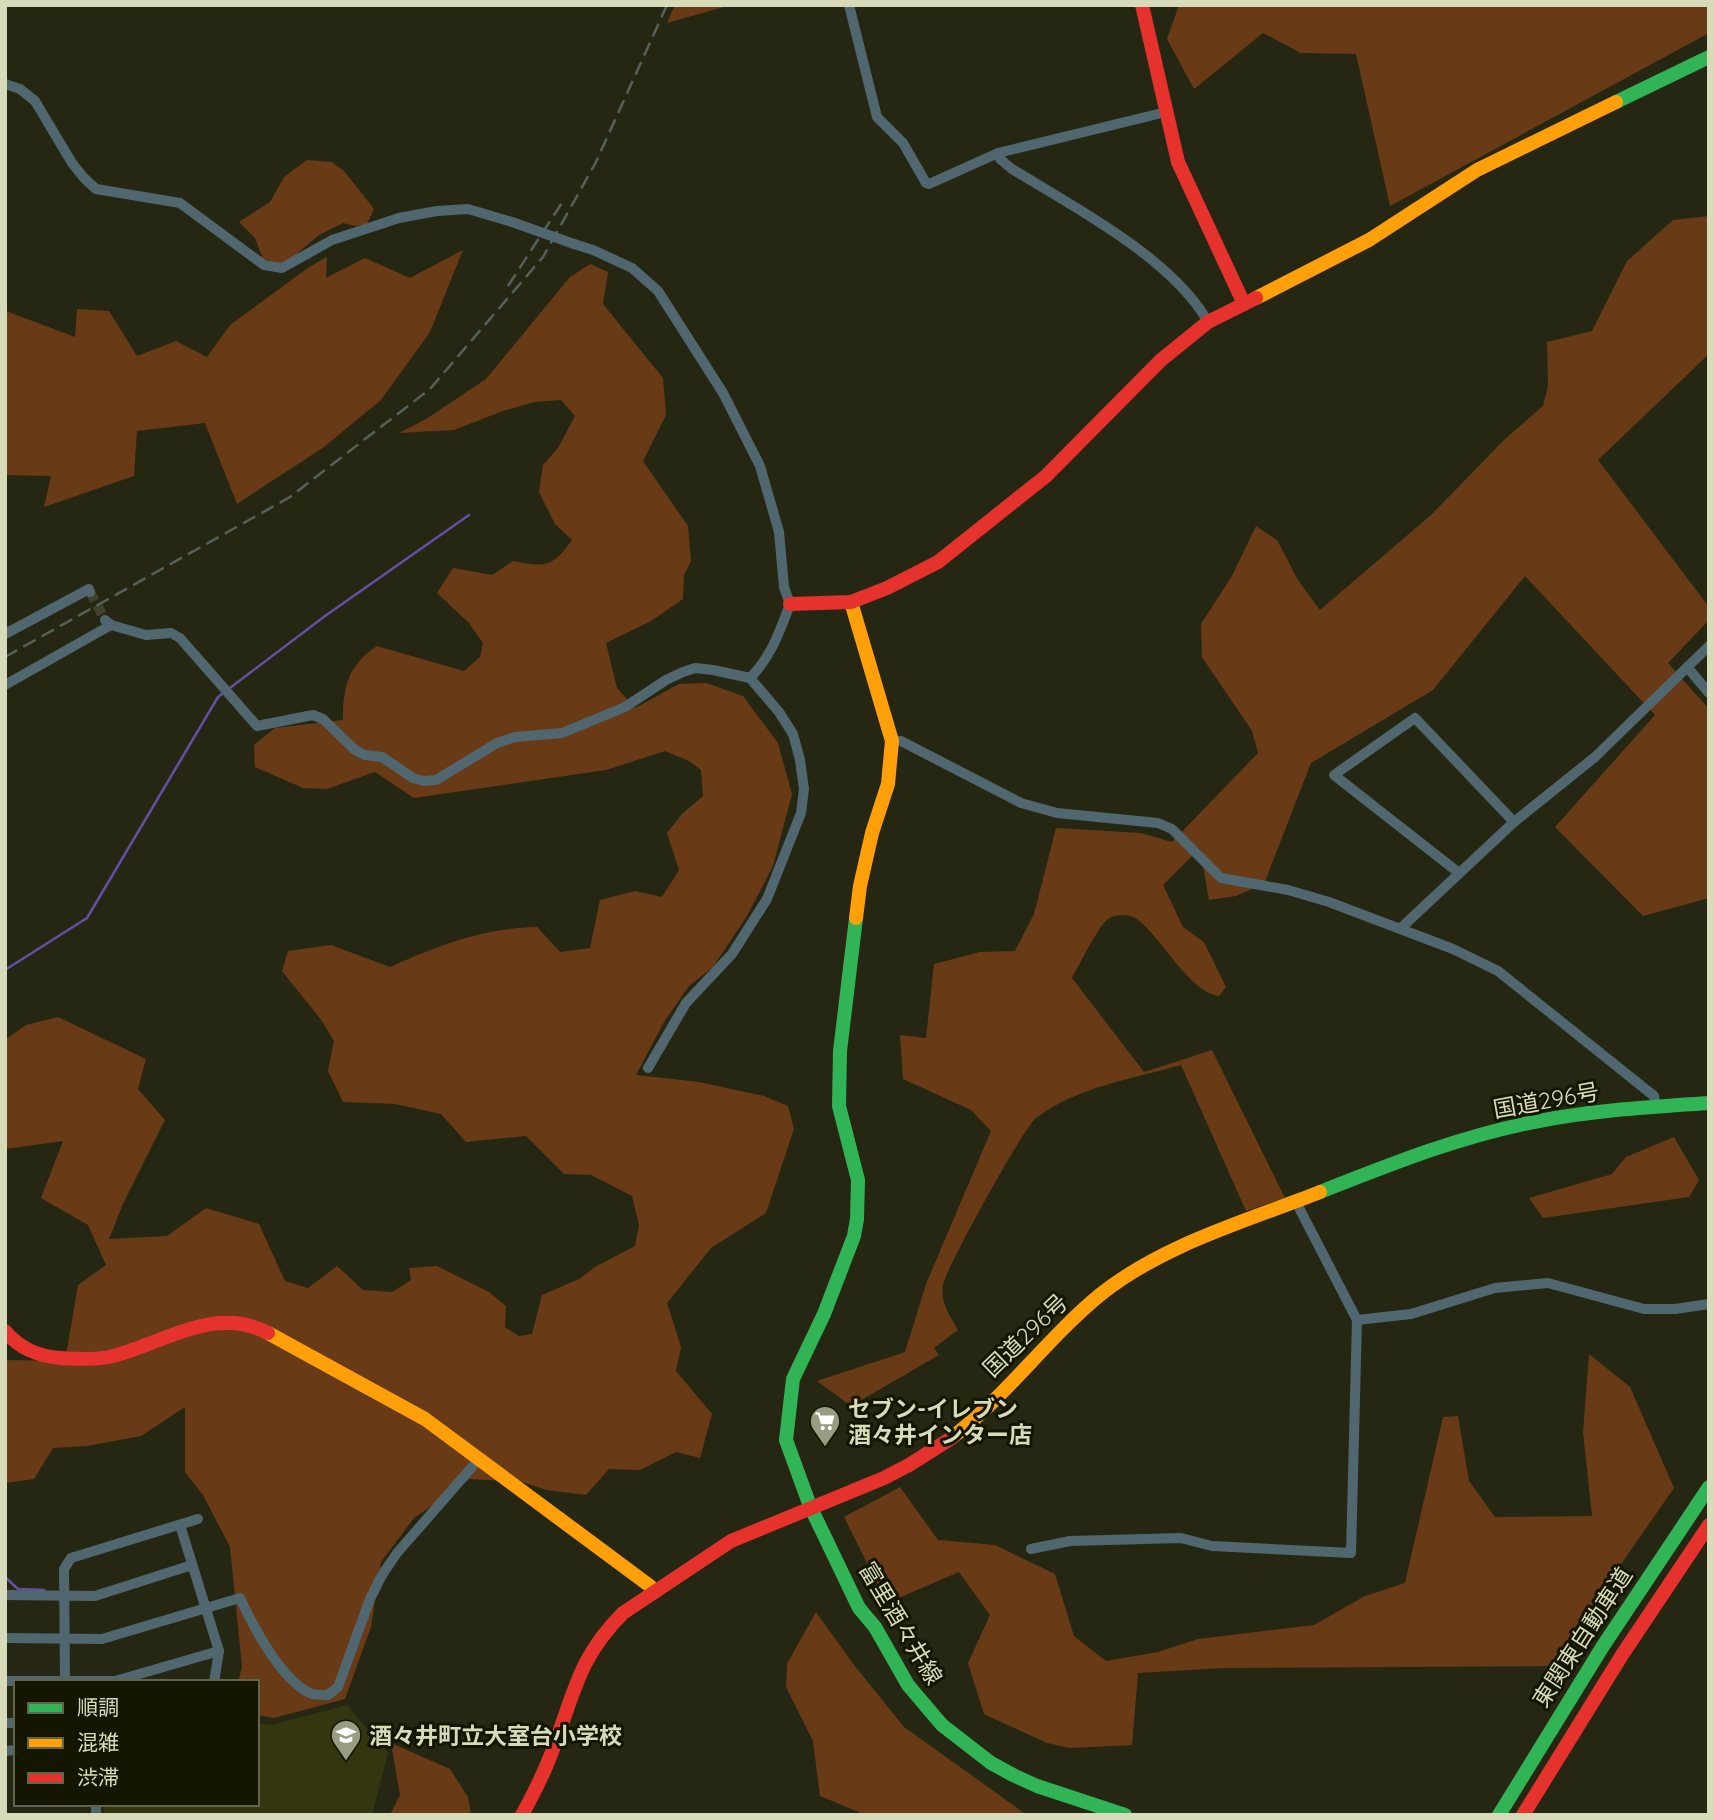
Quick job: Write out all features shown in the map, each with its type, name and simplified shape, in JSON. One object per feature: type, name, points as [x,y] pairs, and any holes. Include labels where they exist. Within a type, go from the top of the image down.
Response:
[{"type":"main road","points":[[1142,5],[1178,162],[1244,304]]},
{"type":"main road","points":[[790,604],[850,602],[938,562],[1046,476],[1161,360],[1208,322],[1369,240],[1477,170],[1709,57]]},
{"type":"main road","points":[[850,602],[892,741]]},
{"type":"main road","name":"富里酒々井線","points":[[892,741],[888,784],[872,833],[860,886],[840,1051],[839,1106],[858,1180],[857,1219],[854,1236],[824,1314],[793,1379],[786,1440],[810,1506],[859,1608],[908,1685],[942,1725],[991,1763],[1013,1775],[1037,1786],[1125,1815]]},
{"type":"main road","name":"国道296号","points":[[522,1815],[537,1788],[559,1735],[582,1664],[610,1626],[654,1592],[730,1542],[898,1471],[935,1450],[975,1416],[1077,1315],[1116,1284],[1170,1253],[1296,1202],[1459,1142],[1569,1115],[1709,1103]]},
{"type":"main road","points":[[5,1331],[24,1350],[49,1357],[106,1358],[198,1326],[241,1322],[269,1334],[425,1419],[650,1586],[654,1592]]},
{"type":"main road","name":"東関東自動車道","points":[[1499,1815],[1603,1646],[1709,1488]]},
{"type":"main road","name":"東関東自動車道","points":[[1523,1815],[1667,1585],[1709,1525]]},
{"type":"main road","points":[[1529,1815],[1552,1767]]},
{"type":"street","points":[[849,5],[877,117],[903,143],[926,183],[998,153],[1166,112]]},
{"type":"street","points":[[5,84],[20,89],[35,100],[72,163],[96,189],[180,203],[264,265],[282,268],[332,240],[399,218],[468,209],[593,250],[632,268],[658,291],[723,393],[760,466],[779,532],[784,587],[790,604],[774,647],[750,678]]},
{"type":"street","points":[[998,153],[1000,159],[1012,169],[1130,245],[1166,272],[1196,304],[1208,322]]},
{"type":"street","points":[[5,634],[89,589],[90,592]]},
{"type":"street","points":[[5,685],[108,623],[146,635],[171,633],[180,638],[257,726],[313,715],[323,719],[355,750],[365,755],[382,757],[413,778],[424,781],[436,780],[497,743],[515,737],[562,733],[625,707],[666,680],[695,668],[750,678],[779,712],[793,734],[804,789],[801,813],[767,899],[732,954],[686,1003],[648,1068]]},
{"type":"street","points":[[1401,928],[1514,822],[1595,757],[1709,646]]},
{"type":"street","points":[[1687,667],[1709,693]]},
{"type":"street","points":[[1459,873],[1334,775],[1415,718],[1514,822]]},
{"type":"street","points":[[892,741],[901,741],[1021,803],[1057,813],[1158,823],[1172,830],[1221,878],[1287,890],[1329,902],[1474,958],[1498,971],[1654,1096],[1656,1107]]},
{"type":"street","points":[[1031,1549],[1070,1541],[1181,1538],[1212,1546],[1351,1553],[1357,1320],[1296,1202]]},
{"type":"street","points":[[1357,1320],[1411,1314],[1494,1288],[1548,1283],[1644,1309],[1675,1309],[1709,1304]]},
{"type":"street","points":[[5,1638],[102,1639],[240,1598],[267,1650],[288,1676],[312,1694],[328,1695],[338,1687],[370,1599],[382,1575],[397,1553],[479,1460]]},
{"type":"street","points":[[65,1680],[64,1569],[71,1558],[198,1519]]},
{"type":"street","points":[[180,1525],[219,1651],[214,1680]]},
{"type":"street","points":[[5,1595],[95,1596],[192,1565]]},
{"type":"street","points":[[118,1680],[219,1651]]},
{"type":"shaded area","points":[[675,5],[731,5],[667,23]]},
{"type":"shaded area","points":[[1179,5],[1709,5],[1709,33],[1390,206],[1356,54],[1301,53],[1263,33],[1194,89],[1167,39]]},
{"type":"shaded area","points":[[307,160],[332,162],[344,171],[374,209],[367,224],[355,226],[343,223],[319,235],[285,264],[263,259],[255,238],[239,222],[270,202],[284,177]]},
{"type":"shaded area","points":[[1709,216],[1709,354],[1598,460],[1709,607],[1709,620],[1668,663],[1709,709],[1709,898],[1643,916],[1555,827],[1655,715],[1525,576],[1433,690],[1311,763],[1264,884],[1236,896],[1209,900],[1200,848],[1163,885],[1183,927],[1204,942],[1226,987],[1219,996],[1208,993],[1197,985],[1147,928],[1128,915],[1115,916],[1104,923],[1072,978],[1144,1072],[1212,1050],[1285,1198],[1246,1211],[1181,1065],[1087,1091],[1052,1107],[1036,1118],[986,1198],[943,1285],[944,1303],[958,1330],[934,1348],[939,1355],[851,1406],[817,1381],[905,1352],[926,1284],[991,1131],[971,1110],[903,1079],[900,1035],[926,1038],[934,964],[980,952],[1015,951],[1034,914],[1056,828],[1141,833],[1172,842],[1258,753],[1252,731],[1202,657],[1201,624],[1232,576],[1256,526],[1277,540],[1298,580],[1320,610],[1431,515],[1504,440],[1543,406],[1548,386],[1547,342],[1592,331],[1627,261],[1673,220]]},
{"type":"shaded area","points":[[463,250],[430,332],[381,400],[324,447],[237,504],[205,423],[137,431],[134,476],[44,507],[51,476],[5,475],[6,311],[75,337],[77,309],[109,311],[137,356],[176,341],[207,357],[230,325],[309,267],[327,257],[326,278],[365,258],[410,278]]},
{"type":"shaded area","points":[[590,264],[608,272],[603,304],[663,378],[666,415],[643,461],[688,526],[691,561],[684,575],[683,599],[651,621],[606,643],[617,688],[635,708],[679,684],[706,683],[743,696],[778,743],[792,794],[773,866],[747,916],[713,967],[689,986],[664,1022],[636,1075],[699,1082],[764,1096],[788,1106],[794,1129],[766,1213],[711,1248],[667,1303],[681,1347],[676,1371],[712,1414],[700,1458],[676,1452],[640,1470],[609,1469],[586,1495],[546,1490],[523,1482],[470,1479],[414,1518],[381,1562],[371,1627],[345,1699],[274,1718],[259,1715],[259,1680],[239,1680],[242,1667],[230,1547],[203,1495],[185,1472],[185,1407],[141,1436],[87,1446],[53,1448],[34,1479],[5,1483],[5,1360],[65,1361],[78,1285],[106,1265],[88,1225],[41,1198],[63,1141],[5,1149],[5,1040],[26,1025],[58,1017],[146,1059],[138,1089],[165,1120],[123,1204],[109,1239],[167,1236],[206,1208],[259,1224],[285,1281],[308,1288],[337,1266],[363,1290],[392,1292],[411,1280],[409,1268],[437,1266],[489,1292],[506,1306],[505,1327],[519,1336],[532,1334],[542,1295],[579,1279],[595,1267],[635,1246],[639,1225],[632,1196],[591,1175],[564,1174],[526,1136],[466,1142],[441,1114],[395,1104],[343,1102],[328,1071],[334,1041],[322,1021],[282,971],[288,951],[331,945],[390,967],[462,939],[517,928],[537,927],[560,952],[590,948],[600,900],[635,891],[662,897],[679,870],[667,833],[682,814],[703,796],[701,770],[689,761],[665,751],[606,770],[414,798],[375,772],[327,789],[303,788],[255,767],[254,745],[275,728],[343,720],[344,697],[353,669],[377,646],[464,671],[480,657],[483,643],[469,623],[437,593],[453,568],[492,575],[513,561],[547,563],[559,556],[572,540],[555,524],[539,492],[543,465],[558,448],[575,416],[561,400],[535,402],[454,430],[399,433],[426,419],[486,379],[570,277]]},
{"type":"shaded area","points":[[1674,1137],[1699,1180],[1689,1197],[1543,1218],[1529,1198],[1612,1174],[1626,1157]]},
{"type":"shaded area","points":[[1589,1354],[1630,1387],[1674,1488],[1550,1666],[1224,1668],[1138,1673],[1132,1745],[1070,1748],[1047,1743],[984,1714],[968,1663],[990,1615],[959,1572],[887,1603],[844,1517],[900,1487],[938,1540],[995,1545],[1055,1574],[1074,1636],[1106,1661],[1158,1652],[1198,1639],[1314,1625],[1365,1596],[1405,1583],[1443,1417],[1458,1416],[1469,1481],[1495,1517],[1592,1516],[1583,1432]]},
{"type":"shaded area","points":[[816,1612],[904,1727],[1027,1815],[866,1815],[820,1796],[813,1741],[786,1687],[787,1664]]},
{"type":"shaded area","points":[[347,1705],[388,1753],[372,1815],[104,1815],[103,1806],[259,1806],[259,1723],[271,1725]]},
{"type":"shaded area","points":[[391,1743],[450,1769],[468,1797],[471,1815],[390,1815],[400,1795]]},
{"type":"waterway","points":[[5,970],[87,918],[218,697],[325,616],[469,515]]},
{"type":"waterway","points":[[5,1577],[18,1589],[44,1590]]},
{"type":"tunnel","points":[[90,592],[105,620]]},
{"type":"railway","points":[[5,657],[290,497],[430,389],[543,257],[596,162],[667,5]]},
{"type":"railway","points":[[508,286],[565,198]]},
{"type":"traffic: fast","points":[[1616,102],[1709,57]]},
{"type":"traffic: fast","points":[[810,1506],[786,1440],[793,1379],[824,1314],[854,1236],[857,1219],[858,1180],[839,1106],[840,1051],[856,918]]},
{"type":"traffic: fast","points":[[1320,1192],[1428,1151],[1511,1127],[1560,1117],[1709,1103]]},
{"type":"traffic: fast","points":[[1499,1815],[1603,1646],[1709,1487]]},
{"type":"traffic: fast","points":[[810,1506],[859,1608],[875,1627],[908,1685],[942,1725],[991,1763],[1013,1775],[1037,1786],[1125,1815]]},
{"type":"traffic: slow","points":[[1256,298],[1369,240],[1477,170],[1616,102]]},
{"type":"traffic: slow","points":[[851,602],[892,741],[888,784],[872,833],[856,918]]},
{"type":"traffic: slow","points":[[950,1439],[990,1405],[1081,1311],[1126,1276],[1179,1247],[1320,1192]]},
{"type":"traffic: slow","points":[[268,1333],[425,1419],[650,1586],[654,1592]]},
{"type":"traffic: jam","points":[[1142,5],[1178,162],[1244,304]]},
{"type":"traffic: jam","points":[[790,604],[851,602],[887,588],[938,562],[1046,476],[1161,360],[1208,322],[1256,298]]},
{"type":"traffic: jam","points":[[5,1331],[17,1343],[37,1353],[85,1359],[109,1357],[208,1325],[248,1325],[268,1333]]},
{"type":"traffic: jam","points":[[522,1815],[547,1764],[587,1660],[608,1629],[623,1613],[731,1541],[884,1478],[950,1439]]},
{"type":"traffic: jam","points":[[1523,1815],[1622,1655],[1709,1525]]},
{"type":"place","name":"セブン-イレブン 酒々井インター店","points":[[825,1448]]},
{"type":"place","name":"酒々井町立大室台小学校","points":[[346,1762]]}]
